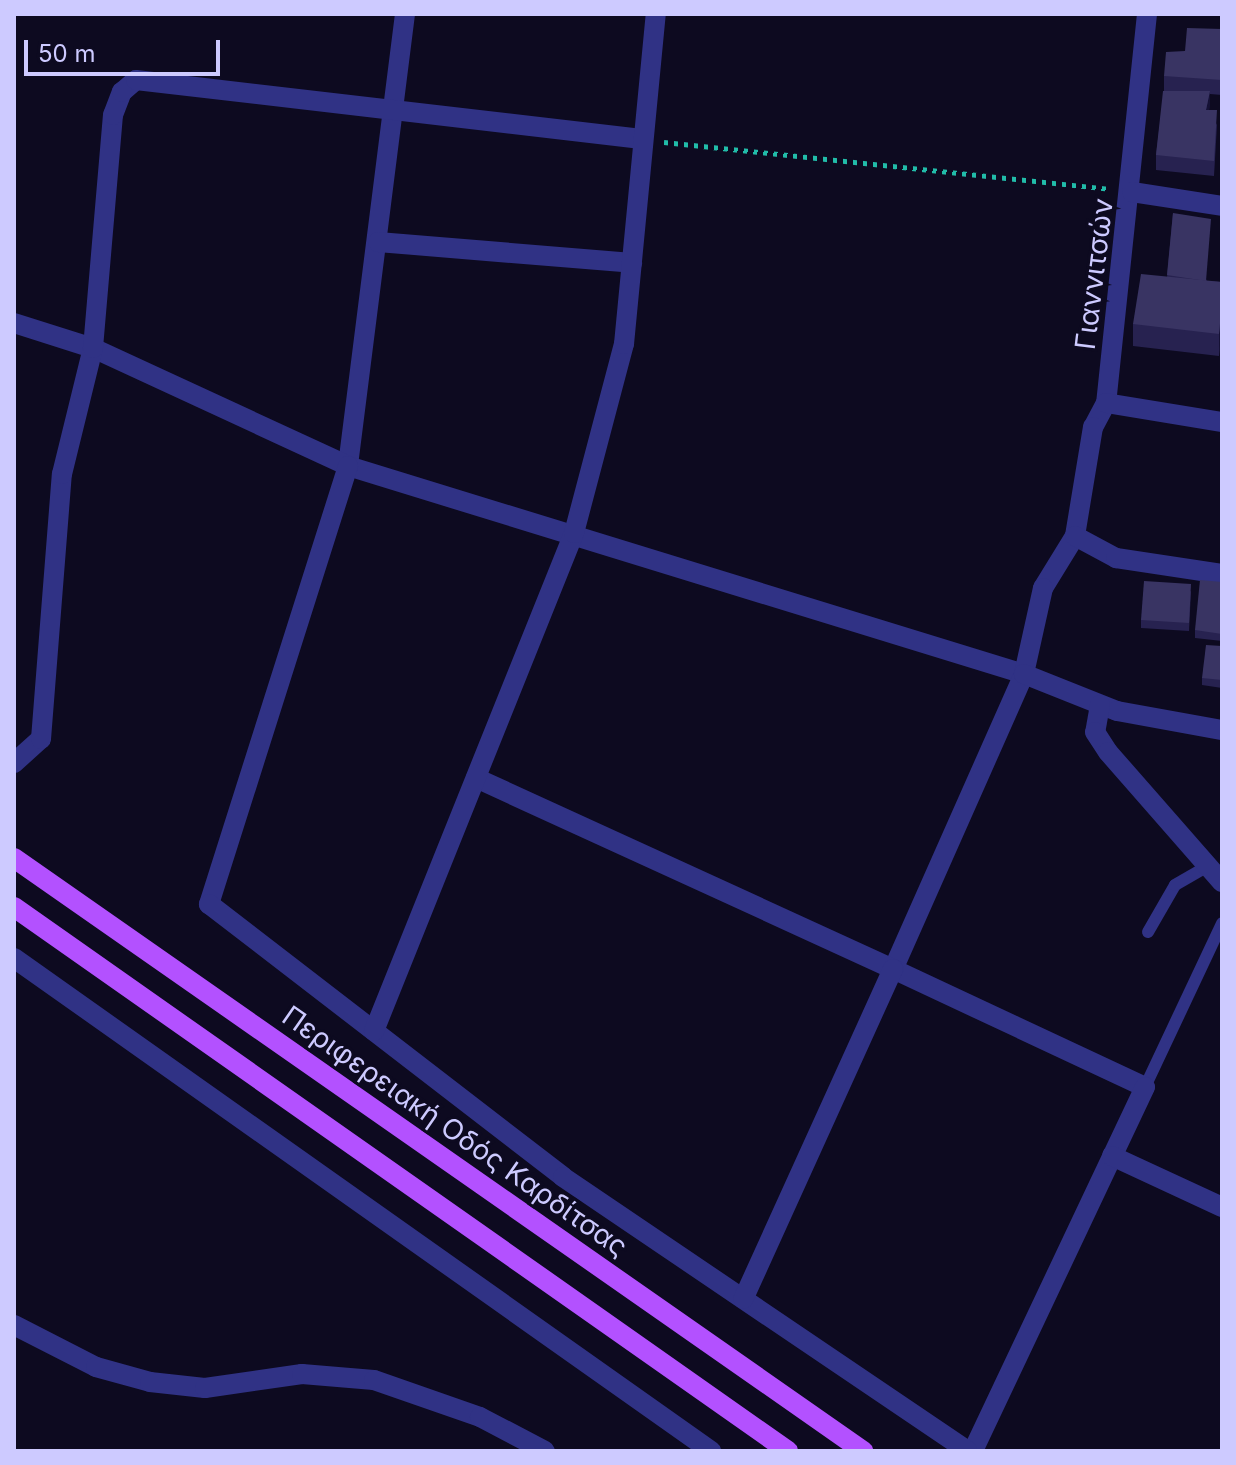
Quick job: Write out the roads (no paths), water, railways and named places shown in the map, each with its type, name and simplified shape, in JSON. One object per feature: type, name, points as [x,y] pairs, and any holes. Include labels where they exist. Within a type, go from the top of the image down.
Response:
[{"type":"main road","name":"Περιφερειακή Οδός Καρδίτσας","points":[[14,858],[863,1451]]},
{"type":"main road","points":[[14,907],[788,1451]]},
{"type":"street","points":[[405,14],[348,466],[209,904],[563,1177],[967,1451]]},
{"type":"street","points":[[374,1031],[574,533],[624,344],[656,14]]},
{"type":"street","name":"Γιαννιτσών","points":[[1075,536],[1093,427],[1106,403],[1132,192],[1147,14]]},
{"type":"street","points":[[14,763],[41,739],[62,474],[93,348],[113,115],[136,80],[642,139]]},
{"type":"street","points":[[1132,192],[1222,206]]},
{"type":"street","points":[[378,242],[632,263]]},
{"type":"street","points":[[14,323],[93,348],[348,466],[574,533],[1024,674],[1100,705],[1222,730]]},
{"type":"street","points":[[1106,403],[1222,422]]},
{"type":"street","points":[[743,1299],[1024,674],[1043,588],[1075,536],[1116,558],[1222,574]]},
{"type":"street","points":[[1100,705],[1095,732],[1206,867],[1222,882]]},
{"type":"street","points":[[476,778],[1145,1087],[973,1451]]},
{"type":"street","points":[[14,958],[711,1451]]},
{"type":"street","points":[[1112,1156],[1222,1207]]},
{"type":"street","points":[[14,1325],[96,1367],[150,1382],[205,1388],[302,1374],[374,1380],[480,1417],[545,1451]]},
{"type":"lane","points":[[1148,932],[1175,885],[1206,867]]},
{"type":"lane","points":[[1145,1087],[1222,923]]}]
